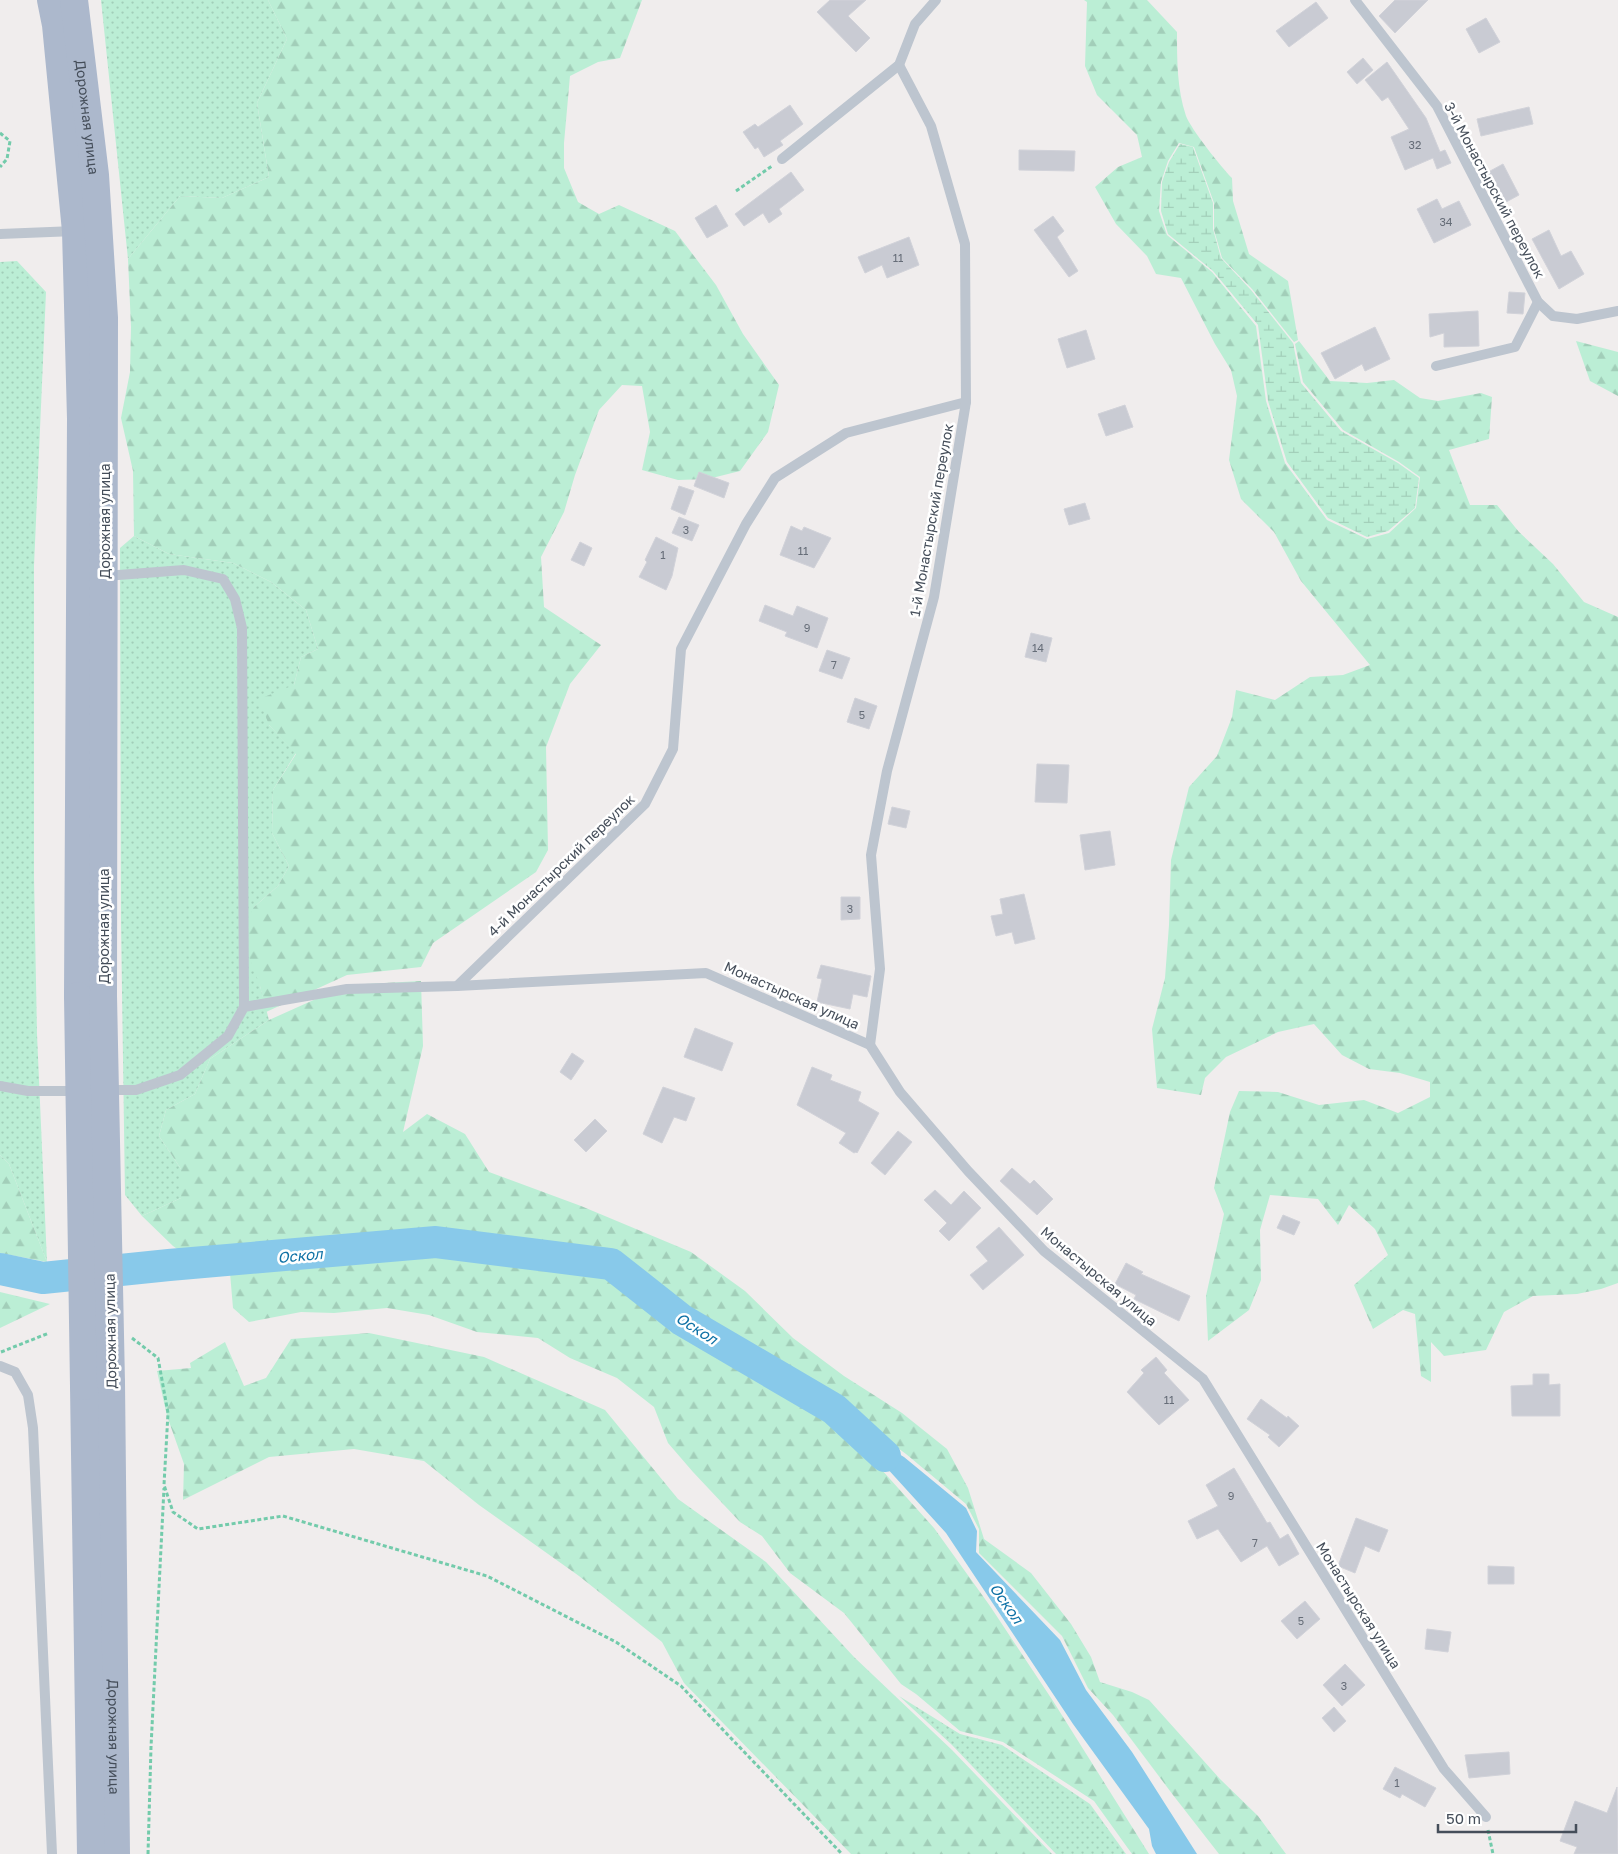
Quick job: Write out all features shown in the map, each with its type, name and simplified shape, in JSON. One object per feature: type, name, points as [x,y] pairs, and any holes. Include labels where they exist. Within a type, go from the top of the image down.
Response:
[{"type":"main road","name":"Дорожная улица","points":[[52,0],[76,231],[81,419],[90,996],[111,1383],[116,1854]]},
{"type":"main road","name":"Дорожная улица","points":[[74,0],[95,175],[104,318],[104,576],[90,996],[84,1386],[91,1854]]},
{"type":"lane","points":[[782,159],[899,64],[914,24],[936,0]]},
{"type":"lane","name":"3-й Монастырский переулок","points":[[1355,0],[1437,106],[1538,302],[1553,316],[1577,319],[1618,312]]},
{"type":"lane","name":"1-й Монастырский переулок","points":[[870,1045],[880,968],[871,856],[887,771],[934,596],[966,402],[964,244],[931,126],[899,64]]},
{"type":"lane","points":[[0,234],[76,231]]},
{"type":"lane","points":[[1436,366],[1515,347],[1538,302]]},
{"type":"lane","name":"4-й Монастырский переулок","points":[[457,986],[645,804],[673,749],[681,649],[746,524],[776,478],[846,432],[966,402]]},
{"type":"lane","points":[[0,1086],[28,1091],[136,1090],[180,1075],[228,1036],[244,1007],[242,628],[235,599],[224,579],[184,570],[104,576]]},
{"type":"lane","name":"Монастырская улица","points":[[244,1007],[347,989],[457,986],[706,973],[870,1045],[900,1092],[968,1170],[1044,1251],[1203,1380],[1444,1769],[1486,1817]]},
{"type":"lane","points":[[0,1366],[15,1372],[28,1395],[33,1428],[52,1854]]},
{"type":"path","points":[[0,133],[10,142],[7,159],[0,167]]},
{"type":"path","points":[[736,191],[782,159]]},
{"type":"path","points":[[0,1353],[49,1332]]},
{"type":"path","points":[[128,1335],[158,1358],[168,1413],[151,1747],[148,1854]]},
{"type":"path","points":[[164,1485],[173,1512],[198,1528],[283,1516],[487,1576],[616,1642],[681,1686],[842,1854]]},
{"type":"path","points":[[1486,1817],[1493,1854]]},
{"type":"green space","points":[[101,0],[268,0],[287,39],[257,103],[269,177],[222,198],[180,196],[128,259]]},
{"type":"green space","points":[[268,0],[642,0],[620,58],[598,62],[570,76],[564,143],[564,168],[578,202],[599,214],[619,205],[675,231],[716,285],[743,334],[779,385],[768,432],[740,471],[708,479],[678,480],[642,470],[650,432],[642,386],[622,385],[599,410],[575,475],[564,512],[541,557],[544,607],[601,645],[570,684],[546,747],[548,850],[536,872],[433,943],[421,967],[347,975],[266,1012],[260,986],[240,933],[254,907],[278,886],[289,866],[272,833],[273,790],[296,754],[269,725],[259,699],[294,685],[301,657],[318,649],[306,610],[271,582],[233,563],[169,554],[134,536],[133,471],[121,418],[130,372],[131,327],[128,259],[180,196],[222,198],[269,177],[257,103],[287,39]]},
{"type":"green space","points":[[1084,0],[1147,0],[1177,32],[1179,85],[1186,116],[1207,148],[1232,178],[1233,201],[1249,254],[1288,281],[1298,340],[1294,342],[1252,289],[1222,258],[1214,230],[1214,203],[1194,147],[1179,143],[1168,161],[1161,182],[1159,211],[1167,235],[1212,272],[1256,326],[1266,401],[1285,463],[1327,520],[1367,539],[1389,533],[1416,508],[1420,477],[1399,462],[1343,430],[1303,382],[1295,344],[1299,341],[1330,381],[1367,383],[1394,380],[1420,398],[1438,401],[1481,393],[1492,397],[1489,439],[1449,450],[1470,505],[1497,505],[1519,532],[1553,564],[1584,602],[1618,617],[1618,1283],[1577,1294],[1533,1296],[1504,1312],[1486,1350],[1444,1356],[1431,1342],[1431,1382],[1421,1376],[1415,1314],[1403,1310],[1373,1329],[1354,1285],[1388,1255],[1375,1229],[1349,1205],[1338,1225],[1318,1199],[1270,1195],[1260,1230],[1261,1280],[1249,1310],[1208,1341],[1206,1296],[1224,1214],[1214,1188],[1230,1112],[1239,1091],[1278,1092],[1319,1105],[1364,1100],[1398,1113],[1430,1097],[1430,1082],[1400,1073],[1369,1069],[1342,1055],[1314,1024],[1278,1032],[1226,1057],[1205,1078],[1201,1095],[1157,1088],[1152,1029],[1165,978],[1171,860],[1189,787],[1217,756],[1232,717],[1236,690],[1275,700],[1310,677],[1343,675],[1370,665],[1301,581],[1274,532],[1241,499],[1229,460],[1237,396],[1231,370],[1215,344],[1181,278],[1156,274],[1147,256],[1116,224],[1095,187],[1118,167],[1142,157],[1137,135],[1097,95],[1085,66],[1087,2]]},
{"type":"green space","points":[[1180,144],[1193,147],[1213,203],[1213,229],[1221,258],[1251,290],[1293,343],[1301,383],[1341,431],[1398,463],[1419,478],[1415,508],[1388,531],[1367,537],[1328,518],[1287,462],[1268,401],[1258,325],[1213,271],[1168,234],[1161,211],[1162,182],[1169,162]]},
{"type":"green space","points":[[17,261],[46,292],[34,566],[34,877],[37,1034],[47,1262],[9,1164],[0,1155],[0,262]]},
{"type":"green space","points":[[1576,341],[1618,352],[1618,396],[1590,381]]},
{"type":"green space","points":[[134,536],[169,554],[233,563],[271,582],[306,610],[318,649],[301,657],[294,685],[269,725],[296,753],[273,790],[272,833],[289,866],[278,886],[254,907],[260,986],[269,1020],[210,1059],[195,1094],[166,1110],[159,1136],[181,1169],[181,1198],[142,1216],[125,1195],[121,923],[120,548]]},
{"type":"green space","points":[[421,981],[423,1046],[403,1132],[427,1114],[465,1134],[489,1172],[581,1206],[691,1252],[745,1291],[793,1338],[844,1376],[902,1413],[947,1449],[968,1488],[984,1539],[1031,1573],[1071,1624],[1091,1657],[1100,1682],[1132,1692],[1149,1700],[1220,1779],[1258,1816],[1286,1854],[1219,1854],[1113,1715],[1088,1688],[1062,1636],[979,1553],[979,1529],[966,1504],[906,1454],[838,1404],[686,1314],[612,1258],[437,1236],[193,1260],[173,1246],[142,1216],[181,1198],[181,1169],[159,1136],[166,1110],[195,1094],[210,1059],[269,1020],[347,985]]},
{"type":"green space","points":[[0,1155],[9,1164],[47,1262],[0,1253]]},
{"type":"green space","points":[[448,1255],[608,1275],[672,1325],[814,1407],[872,1459],[934,1528],[990,1606],[1053,1701],[1149,1854],[1132,1854],[1094,1801],[1003,1742],[960,1731],[916,1694],[901,1684],[844,1613],[790,1573],[762,1536],[740,1522],[693,1472],[668,1443],[654,1407],[617,1378],[570,1358],[538,1338],[477,1332],[429,1315],[387,1308],[334,1313],[301,1312],[249,1322],[233,1308],[230,1273]]},
{"type":"green space","points":[[0,1292],[50,1304],[0,1328]]},
{"type":"green space","points":[[369,1333],[484,1357],[605,1410],[678,1499],[766,1562],[854,1657],[952,1750],[1052,1854],[851,1854],[684,1683],[662,1642],[579,1576],[479,1505],[424,1461],[354,1449],[269,1457],[183,1500],[184,1464],[167,1416],[157,1371],[191,1368],[190,1363],[225,1342],[244,1386],[266,1378],[291,1339]]},
{"type":"green space","points":[[899,1696],[960,1734],[1002,1745],[1090,1804],[1126,1854],[1056,1854],[952,1745]]},
{"type":"water","points":[[844,1421],[904,1457],[966,1508],[977,1531],[976,1552],[1060,1640],[1086,1690],[1132,1752],[1197,1854],[1156,1854],[1152,1846],[1149,1829],[1073,1724],[946,1533]]},
{"type":"building","points":[[830,0],[866,0],[848,16],[870,38],[856,52],[817,12]]},
{"type":"building","points":[[1395,0],[1428,0],[1395,33],[1379,16]]},
{"type":"building","points":[[1316,2],[1328,18],[1289,47],[1276,31]]},
{"type":"building","points":[[1486,18],[1500,42],[1479,53],[1466,29]]},
{"type":"building","points":[[1363,58],[1373,70],[1357,84],[1347,72]]},
{"type":"building","points":[[1387,62],[1426,118],[1440,152],[1445,150],[1451,163],[1437,169],[1433,158],[1405,170],[1391,137],[1409,129],[1388,97],[1382,101],[1365,80]]},
{"type":"building","points":[[790,105],[803,124],[780,141],[783,145],[764,157],[758,147],[755,149],[743,132],[755,124],[758,127]]},
{"type":"building","points":[[1529,107],[1533,124],[1481,136],[1477,119]]},
{"type":"building","points":[[1019,150],[1075,151],[1074,171],[1019,170]]},
{"type":"building","points":[[1503,164],[1519,195],[1497,207],[1481,176]]},
{"type":"building","points":[[791,172],[804,190],[779,209],[782,214],[769,223],[763,213],[744,226],[735,214]]},
{"type":"building","points":[[1437,199],[1442,209],[1459,201],[1471,225],[1434,243],[1417,209]]},
{"type":"building","points":[[716,205],[728,226],[707,238],[695,218]]},
{"type":"building","points":[[1053,216],[1064,231],[1057,237],[1078,271],[1069,277],[1034,230]]},
{"type":"building","points":[[1549,230],[1561,256],[1571,251],[1584,274],[1559,289],[1532,239]]},
{"type":"building","points":[[909,237],[919,265],[887,278],[882,265],[865,273],[858,257]]},
{"type":"building","points":[[1509,292],[1525,293],[1523,314],[1507,313]]},
{"type":"building","points":[[1478,311],[1479,346],[1444,347],[1444,333],[1430,337],[1429,314]]},
{"type":"building","points":[[1375,327],[1390,359],[1365,371],[1362,364],[1335,379],[1321,353]]},
{"type":"building","points":[[1086,330],[1095,359],[1067,368],[1058,339]]},
{"type":"building","points":[[1125,405],[1133,427],[1106,436],[1098,414]]},
{"type":"building","points":[[699,472],[729,483],[724,498],[694,486]]},
{"type":"building","points":[[679,486],[694,491],[685,515],[671,509]]},
{"type":"building","points":[[1085,503],[1090,519],[1069,525],[1064,509]]},
{"type":"building","points":[[679,517],[699,525],[692,541],[672,533]]},
{"type":"building","points":[[791,526],[802,531],[804,527],[831,538],[814,568],[780,555]]},
{"type":"building","points":[[656,537],[678,548],[672,576],[666,590],[639,577]]},
{"type":"building","points":[[580,542],[592,548],[584,566],[571,560]]},
{"type":"building","points":[[765,605],[793,616],[797,606],[828,618],[817,648],[785,636],[787,632],[759,621]]},
{"type":"building","points":[[1031,633],[1052,638],[1046,662],[1025,657]]},
{"type":"building","points":[[827,650],[850,658],[842,679],[819,671]]},
{"type":"building","points":[[855,698],[877,706],[869,729],[847,722]]},
{"type":"building","points":[[1037,764],[1069,765],[1067,803],[1035,802]]},
{"type":"building","points":[[892,807],[910,811],[906,828],[888,824]]},
{"type":"building","points":[[1110,831],[1115,865],[1085,870],[1080,835]]},
{"type":"building","points":[[1024,894],[1035,939],[1015,944],[1012,932],[996,936],[991,916],[1003,914],[1000,899]]},
{"type":"building","points":[[841,897],[860,897],[860,919],[841,920]]},
{"type":"building","points":[[821,965],[871,976],[867,997],[853,994],[850,1009],[817,1002],[822,979],[817,978]]},
{"type":"building","points":[[695,1028],[733,1043],[722,1071],[684,1057]]},
{"type":"building","points":[[572,1053],[584,1061],[571,1080],[560,1072]]},
{"type":"building","points":[[812,1067],[832,1075],[830,1080],[861,1092],[858,1101],[879,1113],[857,1153],[839,1143],[846,1133],[797,1105]]},
{"type":"building","points":[[663,1087],[695,1098],[686,1121],[674,1117],[662,1143],[643,1134]]},
{"type":"building","points":[[595,1119],[607,1131],[586,1152],[574,1140]]},
{"type":"building","points":[[898,1131],[912,1142],[885,1175],[871,1163]]},
{"type":"building","points":[[1012,1168],[1030,1184],[1034,1180],[1053,1199],[1037,1215],[1000,1181]]},
{"type":"building","points":[[935,1190],[951,1205],[964,1191],[981,1208],[949,1241],[939,1231],[947,1223],[924,1200]]},
{"type":"building","points":[[1283,1215],[1300,1222],[1294,1235],[1277,1228]]},
{"type":"building","points":[[999,1227],[1024,1255],[983,1290],[970,1275],[988,1261],[976,1247]]},
{"type":"building","points":[[1126,1263],[1143,1272],[1141,1274],[1190,1296],[1179,1321],[1134,1299],[1136,1295],[1115,1284]]},
{"type":"building","points":[[1156,1357],[1167,1370],[1164,1373],[1189,1400],[1159,1425],[1127,1392],[1144,1373],[1141,1370]]},
{"type":"building","points":[[1533,1374],[1549,1374],[1549,1385],[1560,1384],[1560,1416],[1512,1416],[1511,1386],[1533,1385]]},
{"type":"building","points":[[1261,1399],[1287,1418],[1288,1416],[1299,1426],[1279,1447],[1268,1437],[1270,1435],[1247,1419]]},
{"type":"building","points":[[1234,1468],[1267,1523],[1270,1522],[1280,1539],[1288,1534],[1299,1554],[1279,1566],[1267,1546],[1241,1562],[1218,1529],[1197,1539],[1188,1521],[1218,1506],[1206,1485]]},
{"type":"building","points":[[1356,1518],[1388,1530],[1379,1552],[1365,1546],[1355,1573],[1338,1566]]},
{"type":"building","points":[[1488,1566],[1514,1567],[1514,1584],[1488,1584]]},
{"type":"building","points":[[1305,1601],[1320,1619],[1297,1639],[1281,1621]]},
{"type":"building","points":[[1427,1629],[1451,1632],[1448,1652],[1425,1649]]},
{"type":"building","points":[[1345,1664],[1365,1685],[1342,1706],[1323,1685]]},
{"type":"building","points":[[1334,1707],[1346,1721],[1334,1732],[1322,1718]]},
{"type":"building","points":[[1509,1752],[1510,1774],[1469,1778],[1465,1755]]},
{"type":"building","points":[[1395,1767],[1436,1788],[1425,1807],[1402,1794],[1400,1798],[1383,1789]]},
{"type":"building","points":[[1617,1787],[1618,1854],[1574,1854],[1577,1847],[1560,1841],[1575,1801],[1607,1813]]},
{"type":"waterway","name":"Оскол","points":[[0,1269],[43,1278],[436,1242],[611,1264],[682,1320],[834,1409],[885,1456]]}]
